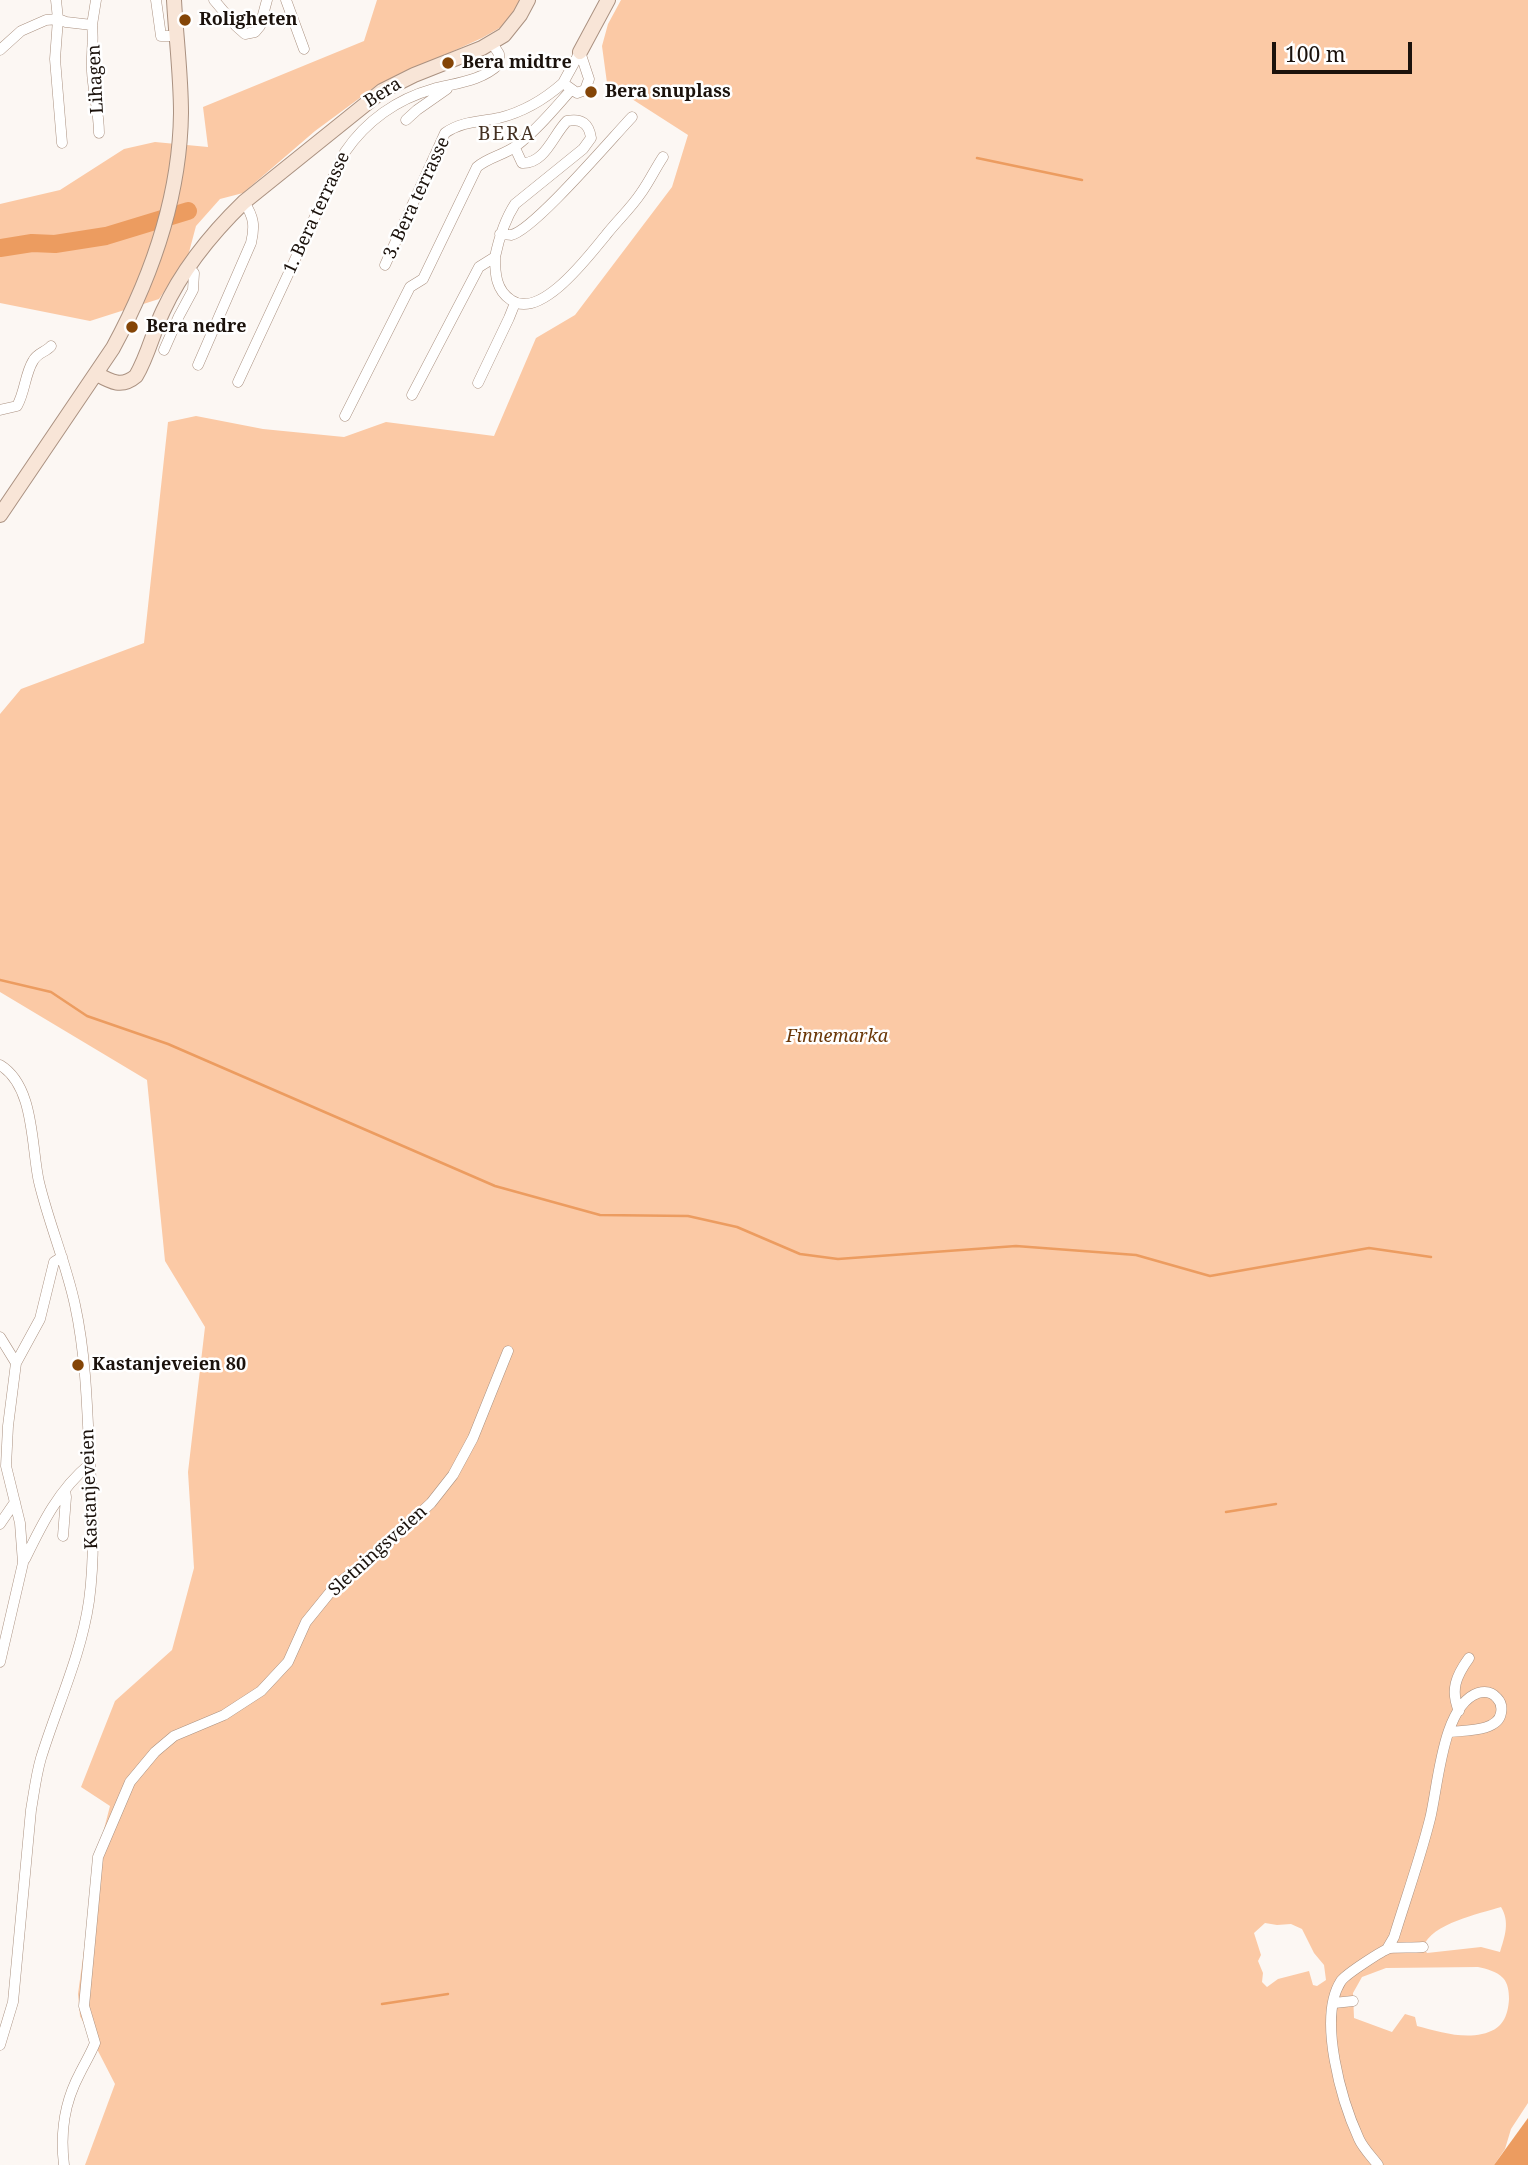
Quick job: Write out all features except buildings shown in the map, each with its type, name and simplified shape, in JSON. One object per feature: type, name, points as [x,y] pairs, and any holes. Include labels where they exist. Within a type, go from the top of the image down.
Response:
[{"type":"street","points":[[56,0],[58,19],[55,58],[62,143]]},
{"type":"street","name":"Lihagen","points":[[96,0],[92,25],[92,68],[99,133]]},
{"type":"street","points":[[0,515],[55,431],[97,374],[129,319],[165,223],[174,182],[181,113],[169,36],[156,0]]},
{"type":"street","points":[[169,36],[174,0]]},
{"type":"street","points":[[214,0],[245,34],[255,32],[260,26],[267,0]]},
{"type":"street","points":[[286,0],[304,49]]},
{"type":"street","name":"Bera","points":[[97,374],[111,383],[127,382],[136,376],[164,309],[188,268],[225,221],[244,202],[383,91],[414,75],[492,43],[512,28],[528,0]]},
{"type":"street","points":[[345,416],[410,287],[423,279],[478,167],[485,160],[514,148],[552,111],[567,86],[579,52],[608,0]]},
{"type":"street","name":"Lihagen","points":[[0,50],[21,31],[46,20],[58,19],[92,25]]},
{"type":"street","name":"1. Bera terrasse","points":[[238,382],[345,152],[355,137],[395,104],[492,71],[499,64],[499,54],[492,43]]},
{"type":"street","points":[[567,86],[577,93],[588,85],[588,72],[579,52]]},
{"type":"street","points":[[406,120],[453,85]]},
{"type":"street","name":"3. Bera terrasse","points":[[385,265],[445,133],[470,122],[495,119],[518,112],[567,86]]},
{"type":"street","points":[[500,234],[511,235],[527,225],[555,200],[632,117]]},
{"type":"street","points":[[514,148],[522,163],[531,163],[539,159],[567,121],[576,119],[584,122],[590,129],[591,138],[583,149],[515,204],[508,215],[495,257],[495,275],[500,290],[515,303],[538,300],[561,286],[640,194],[663,156]]},
{"type":"street","points":[[198,365],[251,243],[254,220],[244,202]]},
{"type":"street","points":[[412,395],[479,267],[495,257]]},
{"type":"street","points":[[164,350],[193,290],[194,273],[188,268]]},
{"type":"street","points":[[478,383],[515,303]]},
{"type":"street","points":[[0,410],[16,406],[24,391],[33,360],[51,346]]},
{"type":"street","name":"Kastanjeveien","points":[[0,1065],[17,1083],[26,1102],[37,1173],[75,1304],[82,1348],[94,1538],[89,1602],[74,1665],[41,1759],[36,1782],[13,2002],[0,2045]]},
{"type":"street","points":[[23,1563],[20,1523],[6,1466],[16,1363],[40,1319],[54,1262],[62,1257]]},
{"type":"street","points":[[0,1337],[16,1363]]},
{"type":"street","name":"Sletningsveien","points":[[64,2165],[62,2125],[68,2099],[95,2043],[84,2006],[98,1857],[130,1782],[155,1752],[174,1736],[224,1715],[261,1691],[288,1662],[306,1622],[337,1584],[376,1554],[431,1503],[453,1475],[473,1438],[508,1351]]},
{"type":"street","points":[[0,1662],[23,1563],[47,1514],[76,1475],[90,1464]]},
{"type":"street","points":[[63,1536],[65,1490]]},
{"type":"street","points":[[0,1524],[15,1502]]},
{"type":"street","points":[[1459,1711],[1453,1691],[1456,1678],[1469,1658]]},
{"type":"street","points":[[1378,2165],[1360,2141],[1341,2089],[1332,2044],[1332,2014],[1342,1980],[1387,1949],[1394,1937],[1431,1817],[1443,1751],[1449,1732],[1459,1711],[1472,1696],[1482,1692],[1496,1697],[1502,1709],[1496,1722],[1486,1727],[1449,1732]]},
{"type":"street","points":[[1387,1949],[1423,1947]]},
{"type":"street","points":[[1334,2003],[1353,2001]]},
{"type":"green space","points":[[377,0],[522,0],[503,26],[376,86],[315,131],[243,193],[220,199],[196,226],[188,256],[159,299],[90,321],[0,303],[0,204],[60,190],[124,149],[155,142],[208,147],[203,107],[364,41]]},
{"type":"green space","name":"Finnemarka","points":[[621,0],[1528,0],[1528,2103],[1511,2129],[1505,2149],[1494,2165],[85,2165],[115,2084],[80,2016],[78,1994],[97,1856],[110,1806],[81,1787],[115,1701],[172,1650],[194,1568],[188,1472],[205,1327],[165,1261],[147,1080],[0,992],[0,714],[21,689],[144,643],[168,422],[196,416],[263,429],[344,437],[386,422],[494,436],[536,338],[575,315],[672,187],[688,135],[607,83],[602,46],[608,24]],"holes":[[[1501,1907],[1506,1924],[1500,1952],[1481,1947],[1427,1953],[1423,1947],[1428,1939],[1446,1926]],[[1265,1923],[1291,1924],[1302,1929],[1314,1953],[1324,1965],[1326,1980],[1317,1986],[1313,1985],[1309,1971],[1278,1979],[1267,1987],[1262,1982],[1263,1973],[1258,1961],[1261,1955],[1254,1933]],[[1478,1967],[1491,1971],[1503,1978],[1507,1985],[1509,1999],[1503,2022],[1489,2032],[1466,2036],[1417,2026],[1415,2017],[1405,2014],[1392,2032],[1354,2018],[1353,1993],[1362,1977],[1386,1968]]]},
{"type":"shaded area","points":[[1528,2118],[1528,2165],[1494,2165]]},
{"type":"waterway","points":[[977,158],[1082,180]]},
{"type":"waterway","points":[[0,248],[32,243],[55,244],[106,236],[188,211]]},
{"type":"waterway","points":[[0,980],[51,992],[87,1016],[168,1044],[495,1186],[600,1215],[688,1216],[737,1227],[800,1254],[838,1259],[1016,1246],[1136,1255],[1210,1276],[1369,1248],[1431,1257]]},
{"type":"waterway","points":[[1226,1512],[1276,1504]]},
{"type":"waterway","points":[[382,2004],[448,1994]]},
{"type":"place","name":"Roligheten","points":[[185,20]]},
{"type":"place","name":"Bera midtre","points":[[448,63]]},
{"type":"place","name":"Bera snuplass","points":[[591,92]]},
{"type":"place","name":"Bera nedre","points":[[132,327]]},
{"type":"place","name":"Kastanjeveien 80","points":[[78,1365]]},
{"type":"district","name":"BERA","points":[[507,135]]}]
